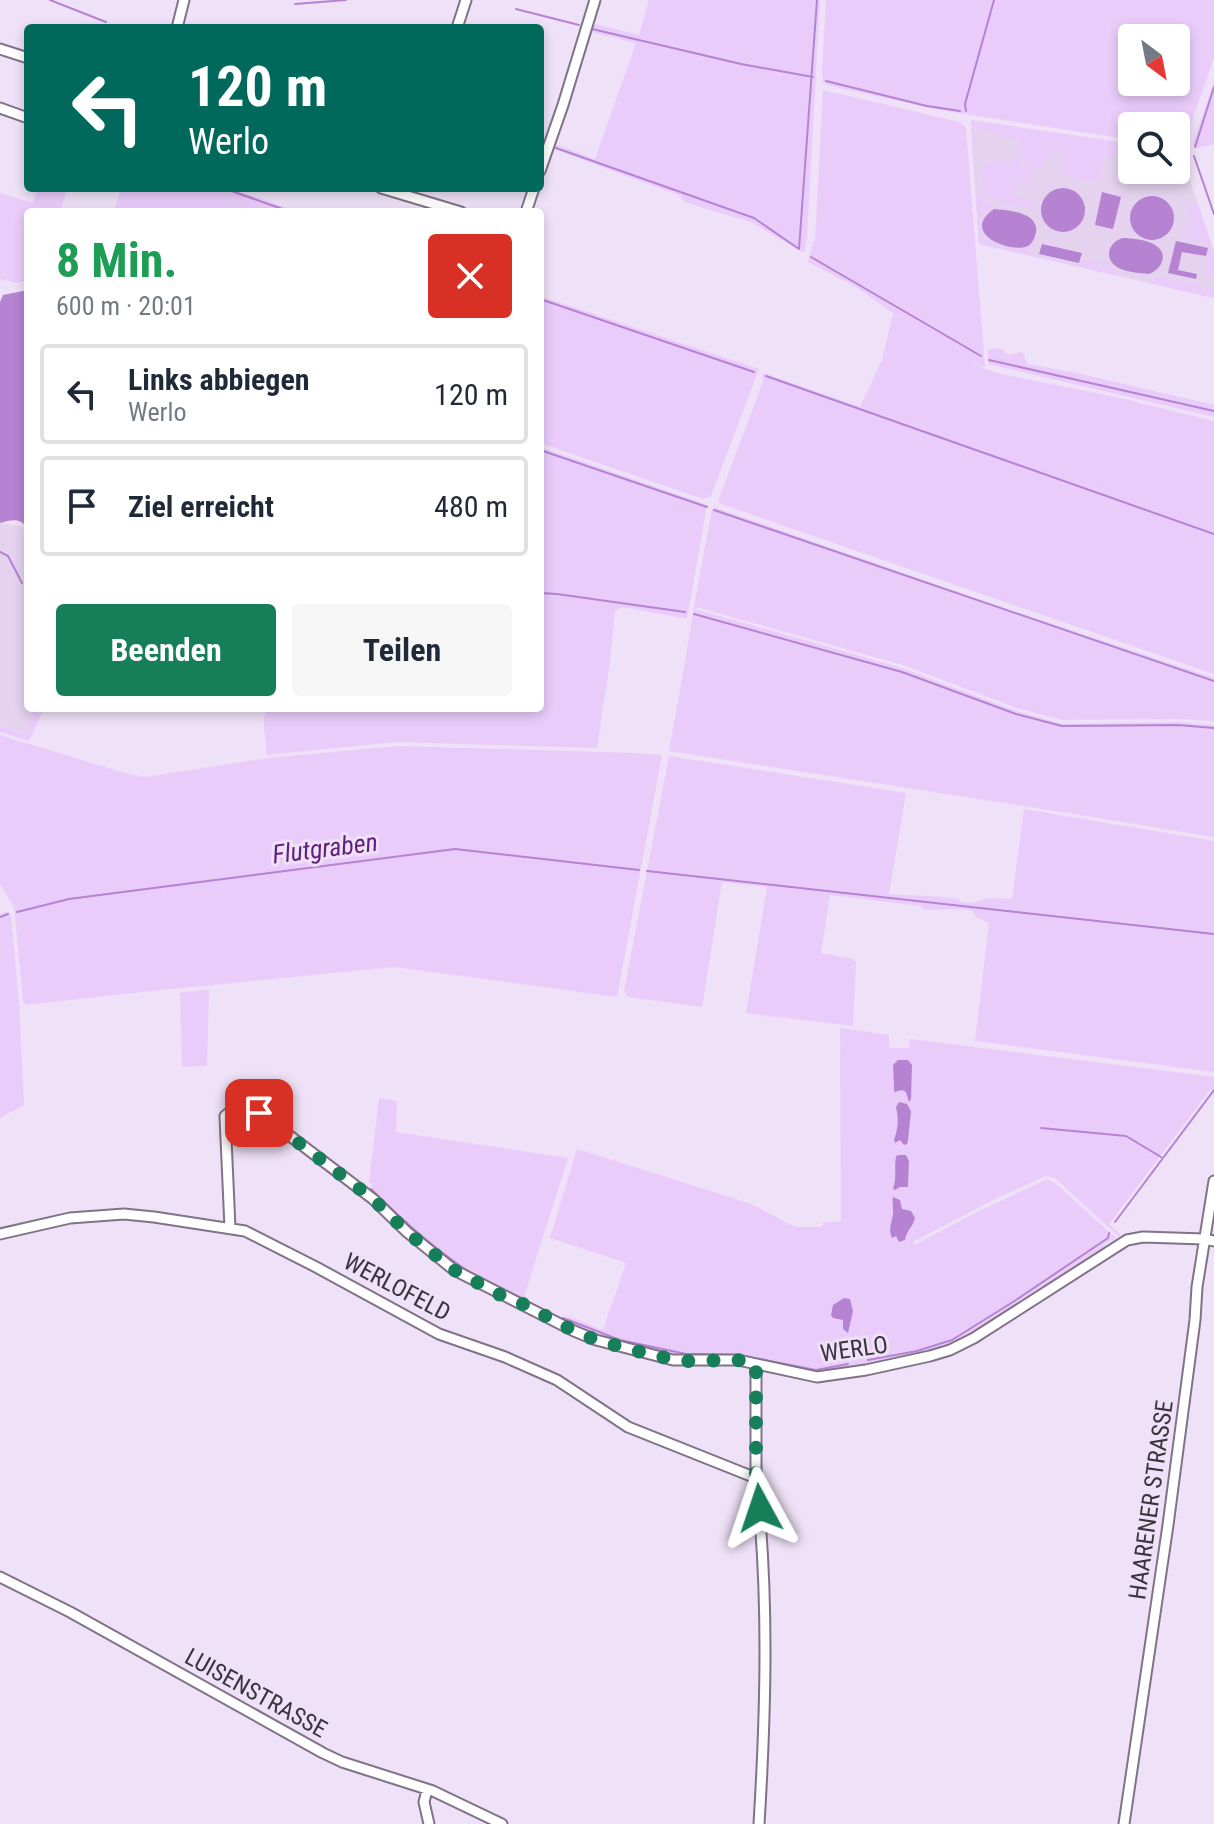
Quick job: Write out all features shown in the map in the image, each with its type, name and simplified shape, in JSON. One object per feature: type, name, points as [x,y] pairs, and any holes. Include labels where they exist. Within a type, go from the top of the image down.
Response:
[{"type":"street","points":[[178,24],[184,0]]},
{"type":"street","points":[[458,24],[466,0]]},
{"type":"street","points":[[544,160],[595,0]]},
{"type":"street","points":[[0,49],[24,57]]},
{"type":"street","points":[[0,108],[24,117]]},
{"type":"street","points":[[410,192],[451,208]]},
{"type":"street","name":"WERLO","points":[[230,1228],[225,1116],[250,1108],[373,1199],[407,1232],[454,1270],[504,1297],[585,1335],[656,1356],[686,1361],[738,1360],[810,1376],[866,1370],[941,1353],[964,1344],[1127,1240],[1143,1237],[1209,1240]]},
{"type":"street","name":"HAARENER STRASSE","points":[[1124,1824],[1209,1240],[1214,1181]]},
{"type":"street","name":"WERLOFELD","points":[[0,1234],[70,1218],[124,1214],[245,1231],[439,1334],[505,1357],[557,1380],[628,1427],[756,1478]]},
{"type":"street","points":[[756,1365],[756,1478],[765,1625],[759,1824]]},
{"type":"street","name":"LUISENSTRASSE","points":[[0,1577],[70,1612],[323,1753],[449,1798],[502,1824]]},
{"type":"street","points":[[427,1790],[424,1802],[429,1824]]},
{"type":"shaded area","points":[[649,0],[820,0],[804,253],[751,222],[687,203],[681,196],[554,149],[555,144],[595,159],[636,43],[592,32],[595,24],[639,35]]},
{"type":"shaded area","points":[[826,0],[1214,0],[1214,58],[1190,127],[1190,112],[1118,112],[1118,138],[934,109],[823,84]]},
{"type":"shaded area","points":[[1214,82],[1214,144],[1197,148],[1193,143]]},
{"type":"shaded area","points":[[823,90],[960,122],[966,128],[985,367],[971,361],[1001,374],[1214,421],[1214,674],[718,501],[764,379],[761,378],[763,373],[860,407],[882,360],[893,314],[899,317],[856,287],[808,262],[815,241]]},
{"type":"shaded area","points":[[971,120],[1118,142],[1118,156],[1104,156],[1101,180],[1091,181],[1066,175],[1062,168],[1066,154],[1050,149],[1042,169],[1026,165],[1020,157],[1020,140],[997,135],[997,131],[974,128],[977,191],[986,202],[1002,209],[993,208],[980,219],[981,239],[1009,248],[1021,249],[1031,245],[1030,254],[1080,265],[1083,259],[1105,263],[1115,275],[979,244]]},
{"type":"shaded area","points":[[971,127],[1118,145],[1118,184],[1190,184],[1190,180],[1214,253],[1214,298],[979,244]]},
{"type":"shaded area","points":[[1012,158],[1019,158],[1024,167],[1033,168],[1030,183],[1001,179],[1029,185],[1030,188],[1018,185],[1015,196],[1036,203],[1029,208],[992,198],[983,185],[985,164],[996,160],[1010,164]]},
{"type":"shaded area","points":[[1063,188],[1079,194],[1085,210],[1079,226],[1063,232],[1047,226],[1041,210],[1047,194]]},
{"type":"shaded area","points":[[37,192],[66,192],[62,208],[24,208],[24,282],[0,279],[0,193],[33,203]]},
{"type":"shaded area","points":[[120,192],[241,192],[287,208],[115,208]]},
{"type":"shaded area","points":[[1102,192],[1121,197],[1113,229],[1095,225]]},
{"type":"shaded area","points":[[1152,196],[1167,203],[1174,218],[1167,233],[1152,240],[1137,233],[1130,218],[1137,203]]},
{"type":"shaded area","points":[[1193,203],[1198,203],[1214,253],[1214,276],[1206,274],[1209,247],[1185,235],[1191,216],[1184,214]]},
{"type":"shaded area","points":[[994,209],[1023,214],[1034,222],[1035,237],[1028,246],[1011,247],[985,234],[982,226]]},
{"type":"shaded area","points":[[1123,238],[1155,245],[1163,257],[1160,265],[1149,274],[1117,267],[1110,259],[1110,250],[1114,243]]},
{"type":"shaded area","points":[[1176,241],[1208,248],[1206,256],[1182,252],[1178,270],[1197,274],[1196,279],[1168,273]]},
{"type":"shaded area","points":[[1042,244],[1082,253],[1079,263],[1039,254]]},
{"type":"shaded area","points":[[1161,277],[1214,289],[1214,298],[1147,283]]},
{"type":"shaded area","points":[[24,291],[24,524],[12,520],[0,523],[0,302],[3,295]]},
{"type":"shaded area","points":[[544,297],[759,369],[711,496],[703,499],[544,444]]},
{"type":"shaded area","points":[[996,348],[1008,355],[1021,352],[1027,364],[1214,405],[1214,417],[988,364],[988,350]]},
{"type":"shaded area","points":[[544,448],[707,506],[687,619],[623,607],[615,611],[597,748],[397,742],[266,755],[266,712],[544,712]]},
{"type":"shaded area","points":[[714,507],[1214,678],[1214,721],[1062,720],[1017,708],[903,665],[695,609],[902,668],[1016,711],[1063,724],[1178,722],[1214,725],[1214,837],[669,751],[706,540]]},
{"type":"shaded area","points":[[0,523],[24,528],[24,712],[35,712],[25,734],[0,725]]},
{"type":"shaded area","points":[[35,712],[42,712],[29,741],[0,732],[0,725],[25,734]]},
{"type":"shaded area","points":[[0,735],[145,777],[268,758],[398,746],[662,755],[617,997],[394,967],[26,1005],[23,1001],[14,907],[0,884]]},
{"type":"shaded area","points":[[669,756],[906,793],[889,894],[950,898],[974,903],[987,898],[1012,899],[1024,809],[1214,841],[1214,1072],[975,1041],[989,923],[966,910],[929,910],[921,906],[830,895],[821,953],[856,962],[853,1026],[746,1013],[767,887],[722,882],[702,1007],[628,997],[624,991]]},
{"type":"shaded area","points":[[6,912],[11,917],[24,1105],[0,1118],[0,914]]},
{"type":"shaded area","points":[[209,989],[207,1066],[182,1067],[180,993]]},
{"type":"shaded area","points":[[840,1028],[889,1035],[889,1048],[909,1048],[910,1039],[1214,1077],[1214,1090],[1210,1090],[1109,1224],[1121,1235],[1118,1236],[1055,1178],[1046,1176],[913,1242],[914,1245],[1047,1179],[1116,1238],[1104,1244],[1107,1248],[968,1338],[932,1353],[817,1374],[687,1358],[660,1351],[659,1354],[600,1338],[564,1323],[568,1316],[603,1330],[626,1263],[550,1238],[577,1149],[749,1203],[795,1227],[822,1227],[823,1223],[841,1221]]},
{"type":"shaded area","points":[[898,1060],[908,1060],[912,1065],[909,1102],[906,1092],[894,1092],[893,1065]]},
{"type":"shaded area","points":[[379,1098],[397,1101],[396,1132],[568,1158],[524,1297],[519,1300],[452,1264],[370,1191]]},
{"type":"shaded area","points":[[899,1102],[907,1104],[911,1111],[908,1140],[904,1145],[900,1140],[895,1143],[894,1140]]},
{"type":"shaded area","points":[[899,1155],[906,1155],[909,1161],[908,1186],[895,1190],[895,1160]]},
{"type":"shaded area","points":[[893,1197],[900,1200],[902,1209],[911,1211],[915,1218],[905,1240],[899,1242],[896,1236],[892,1238],[890,1227]]},
{"type":"shaded area","points":[[844,1298],[850,1299],[853,1311],[848,1333],[843,1329],[843,1320],[831,1315],[833,1305]]},
{"type":"waterway","points":[[50,0],[106,22]]},
{"type":"waterway","points":[[295,4],[346,0]]},
{"type":"waterway","points":[[556,148],[754,218],[799,249],[817,0]]},
{"type":"waterway","points":[[966,111],[965,104],[994,0]]},
{"type":"waterway","points":[[516,9],[579,25]]},
{"type":"waterway","points":[[592,29],[741,64],[813,77]]},
{"type":"waterway","points":[[826,81],[960,111]]},
{"type":"waterway","points":[[1195,147],[1214,87]]},
{"type":"waterway","points":[[1194,156],[1214,214]]},
{"type":"waterway","points":[[234,192],[280,208]]},
{"type":"waterway","points":[[811,257],[981,356]]},
{"type":"waterway","points":[[544,300],[754,372]]},
{"type":"waterway","points":[[989,360],[1214,411]]},
{"type":"waterway","points":[[766,376],[1214,534]]},
{"type":"waterway","points":[[544,451],[707,507]]},
{"type":"waterway","points":[[714,510],[1214,681]]},
{"type":"waterway","points":[[0,552],[8,556],[22,583]]},
{"type":"waterway","points":[[544,593],[685,612]]},
{"type":"waterway","points":[[694,614],[902,672],[1016,714],[1062,726],[1178,725],[1214,728]]},
{"type":"waterway","name":"Flutgraben","points":[[17,912],[69,899],[455,849],[639,870]]},
{"type":"waterway","points":[[647,871],[1214,934]]},
{"type":"waterway","points":[[0,917],[8,914]]},
{"type":"waterway","points":[[1115,1222],[1214,1090]]},
{"type":"waterway","points":[[1041,1128],[1126,1136],[1161,1157]]},
{"type":"waterway","points":[[371,1189],[420,1235],[474,1275]]},
{"type":"waterway","points":[[868,1360],[917,1351],[952,1340],[1108,1238],[1109,1233]]},
{"type":"waterway","points":[[498,1287],[521,1298]]},
{"type":"waterway","points":[[530,1303],[540,1308]]},
{"type":"waterway","points":[[563,1318],[620,1340],[686,1354],[738,1355],[816,1370],[848,1364]]},
{"type":"route","points":[[259,1113],[373,1199],[407,1232],[454,1270],[504,1297],[596,1340],[673,1360],[738,1360],[756,1365],[756,1478],[760,1508]]}]
